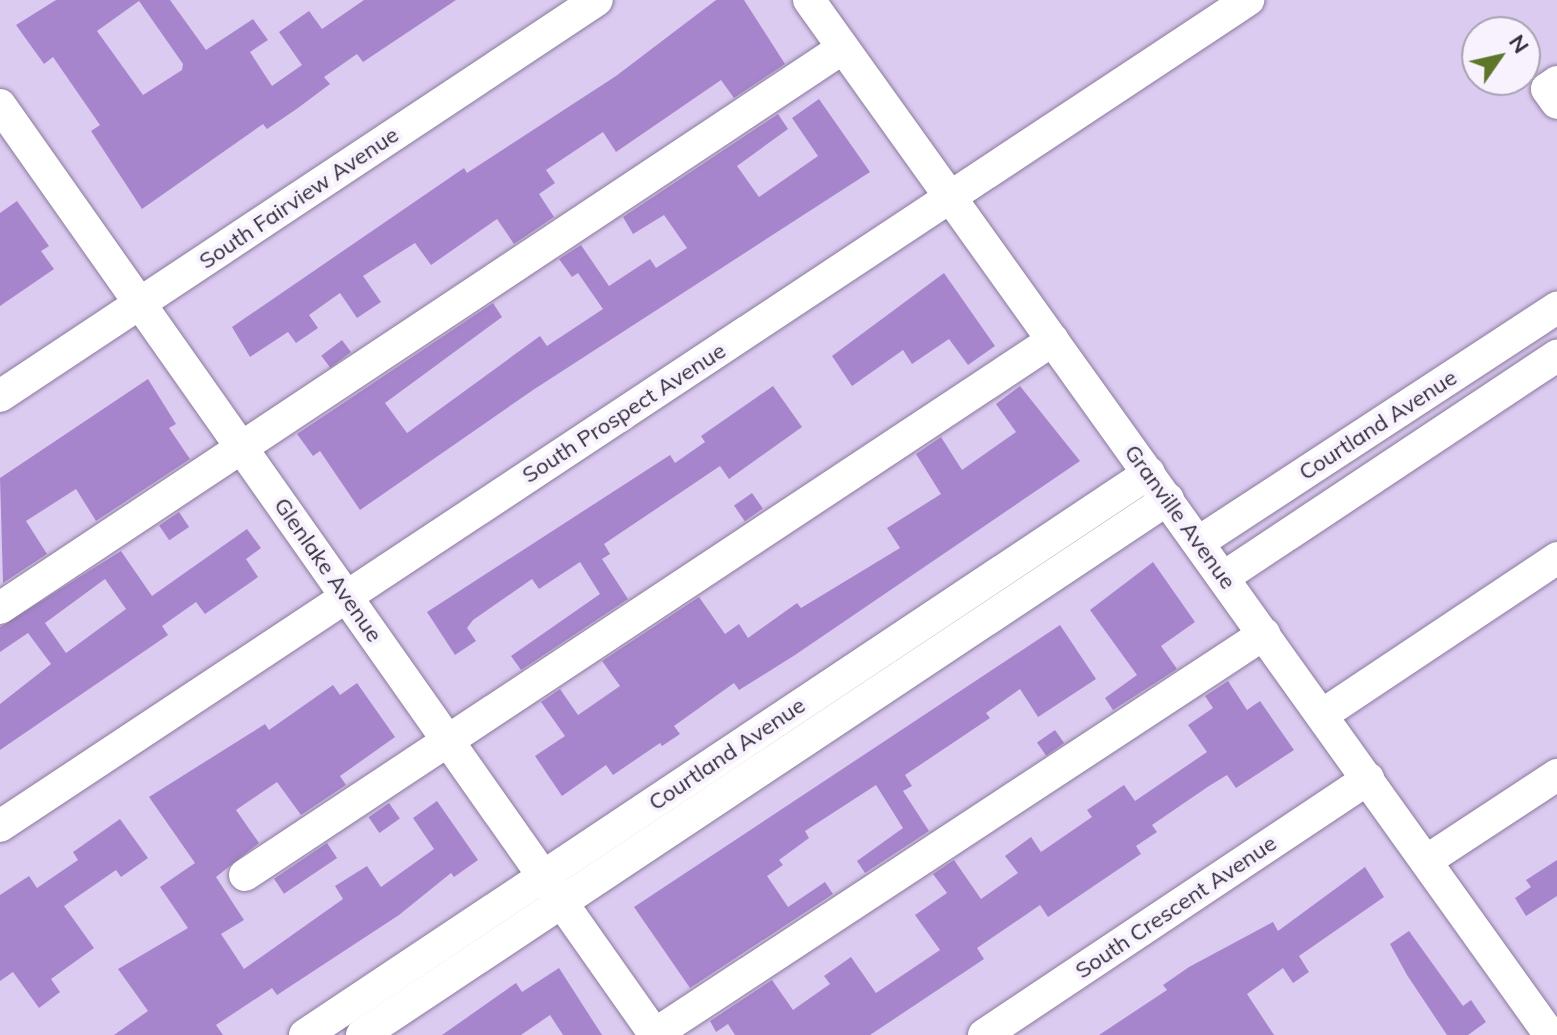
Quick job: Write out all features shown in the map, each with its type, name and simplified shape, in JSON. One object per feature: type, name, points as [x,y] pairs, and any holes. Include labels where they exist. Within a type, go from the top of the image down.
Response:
[{"type":"street","name":"South Fairview Avenue","points":[[0,396],[597,0]]},
{"type":"street","name":"Granville Avenue","points":[[809,0],[1550,1035]]},
{"type":"street","name":"South Prospect Avenue","points":[[0,826],[1248,0]]},
{"type":"street","points":[[0,608],[843,48]]},
{"type":"street","points":[[1557,82],[1547,89],[1557,103]]},
{"type":"street","name":"Glenlake Avenue","points":[[0,105],[655,1035]]},
{"type":"street","name":"Courtland Avenue","points":[[1199,542],[1557,308]]},
{"type":"street","points":[[245,875],[449,743],[1053,340]]},
{"type":"street","name":"Courtland Avenue","points":[[1224,577],[1557,356]]},
{"type":"street","name":"Courtland Avenue","points":[[362,1035],[553,889],[1149,473]]},
{"type":"street","name":"Courtland Avenue","points":[[305,1035],[553,889],[1168,499]]},
{"type":"street","points":[[1322,715],[1557,558]]},
{"type":"street","points":[[655,1035],[1264,634]]},
{"type":"street","points":[[1426,861],[1557,775]]},
{"type":"street","name":"South Crescent Avenue","points":[[984,1035],[1368,779]]},
{"type":"building","points":[[56,0],[170,0],[206,50],[253,19],[268,40],[250,52],[272,86],[302,65],[279,32],[309,11],[322,29],[364,0],[456,0],[363,62],[357,54],[324,77],[330,84],[298,108],[267,129],[263,124],[142,209],[91,131],[100,125],[53,57],[44,64],[16,25]],"holes":[[[139,1],[183,64],[182,70],[143,95],[97,31]]]},
{"type":"building","points":[[716,0],[744,0],[785,64],[734,98],[721,80],[616,152],[603,132],[546,170],[555,183],[539,194],[554,217],[514,244],[497,219],[431,265],[415,243],[363,276],[381,302],[357,318],[340,293],[309,315],[318,328],[296,343],[288,332],[250,357],[232,327],[464,168],[467,173],[616,76]]},
{"type":"building","points":[[819,99],[870,172],[533,390],[360,510],[320,451],[313,456],[297,434],[493,303],[502,317],[385,403],[407,433],[540,336],[547,346],[603,309],[578,273],[572,277],[559,259],[581,245],[609,286],[650,259],[656,268],[687,248],[664,215],[633,234],[623,217],[778,114],[788,129],[737,166],[759,197],[818,156],[792,118]]},
{"type":"building","points":[[17,201],[49,246],[41,251],[54,269],[0,306],[0,213]]},
{"type":"building","points":[[944,273],[995,346],[968,365],[949,339],[912,364],[903,350],[852,386],[832,356]]},
{"type":"building","points":[[342,340],[351,352],[330,368],[321,356]]},
{"type":"building","points":[[148,379],[176,424],[169,428],[190,459],[96,521],[76,489],[26,521],[47,554],[3,583],[0,478]]},
{"type":"building","points":[[773,386],[802,427],[729,479],[720,466],[604,544],[610,554],[602,559],[628,599],[521,670],[511,656],[600,594],[580,562],[539,589],[532,579],[473,620],[467,628],[476,641],[455,655],[427,612],[670,455],[675,463],[705,442],[701,436]]},
{"type":"building","points":[[1020,386],[1080,461],[795,655],[739,690],[734,683],[674,726],[680,734],[662,746],[660,743],[613,775],[606,765],[562,796],[535,756],[565,736],[541,702],[560,689],[578,715],[620,686],[602,661],[699,597],[725,634],[739,624],[748,638],[797,603],[801,608],[900,548],[887,528],[941,494],[916,454],[941,437],[962,470],[1016,432],[996,404]]},
{"type":"building","points":[[752,493],[763,509],[745,521],[734,506]]},
{"type":"building","points":[[179,512],[189,527],[169,540],[159,525]]},
{"type":"building","points":[[247,529],[261,548],[246,559],[258,577],[205,614],[196,602],[162,626],[168,635],[0,750],[0,704],[51,664],[28,633],[0,652],[0,627],[121,551],[152,596]],"holes":[[[105,579],[126,609],[66,653],[45,623]]]},
{"type":"building","points":[[1153,562],[1195,622],[1161,646],[1177,669],[1113,710],[1105,698],[1137,675],[1090,610]]},
{"type":"building","points":[[1060,625],[1096,679],[1038,717],[1020,689],[986,713],[990,718],[905,775],[912,786],[903,791],[929,831],[865,873],[857,861],[903,828],[876,785],[805,831],[809,838],[779,860],[783,865],[767,876],[788,907],[825,882],[833,894],[690,988],[634,907]]},
{"type":"building","points":[[1228,681],[1247,710],[1260,701],[1294,750],[1236,788],[1227,775],[1209,786],[1152,825],[1157,832],[1136,846],[1141,854],[1048,917],[1040,905],[977,948],[984,959],[870,1035],[735,1035],[728,1024],[716,1032],[710,1021],[772,980],[793,1010],[830,984],[824,976],[851,957],[876,993],[940,950],[915,915],[947,893],[933,874],[954,860],[981,899],[1018,873],[1005,856],[1031,837],[1041,852],[1092,817],[1087,810],[1124,785],[1135,801],[1207,752],[1188,725],[1213,708],[1205,696]]},
{"type":"building","points":[[357,683],[395,737],[340,776],[346,785],[301,815],[277,782],[236,810],[259,843],[216,877],[244,920],[221,934],[244,969],[343,899],[335,886],[367,866],[381,887],[434,849],[413,818],[437,801],[478,860],[454,877],[451,873],[399,915],[277,995],[272,988],[216,1025],[223,1035],[114,1035],[148,1011],[118,969],[188,928],[160,887],[195,863],[149,797],[265,724],[269,730],[333,685],[340,695]]},
{"type":"building","points":[[1055,730],[1064,743],[1046,756],[1037,743]]},
{"type":"building","points":[[389,803],[400,819],[379,833],[369,817]]},
{"type":"building","points":[[120,819],[148,858],[121,877],[116,870],[64,906],[94,948],[51,979],[60,992],[39,1008],[13,972],[0,981],[0,895],[29,876],[37,888],[78,860],[73,852]]},
{"type":"building","points":[[327,843],[337,858],[284,894],[274,879]]},
{"type":"building","points":[[1557,860],[1557,896],[1526,916],[1515,898],[1531,887],[1526,880]]},
{"type":"building","points":[[1365,867],[1384,897],[1299,956],[1309,972],[1293,983],[1283,968],[1247,994],[1274,1035],[1099,1035],[1167,990],[1163,985],[1189,967],[1273,922],[1278,931]]},
{"type":"building","points":[[1409,931],[1463,1006],[1471,1000],[1486,1022],[1468,1035],[1447,1035],[1407,975],[1390,944]]},
{"type":"building","points":[[559,968],[602,1035],[563,1035],[550,1015],[521,1035],[442,1035],[516,983],[522,992]]}]
